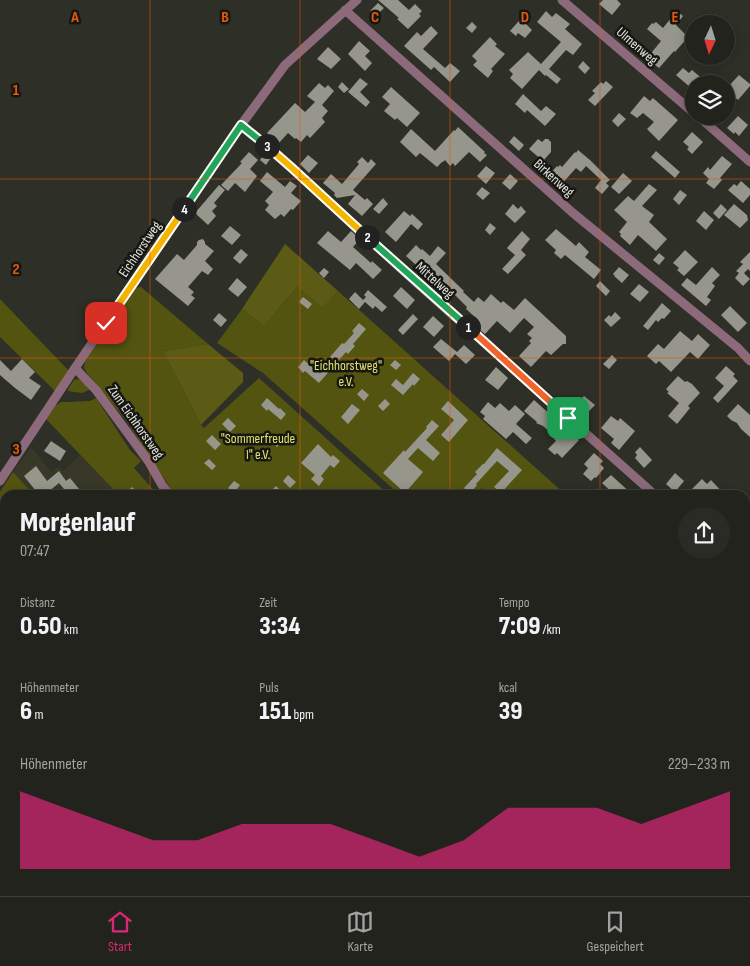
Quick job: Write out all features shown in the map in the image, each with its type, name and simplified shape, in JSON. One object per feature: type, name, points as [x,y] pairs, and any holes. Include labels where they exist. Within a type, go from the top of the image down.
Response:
[{"type":"street","name":"Eichhorstweg","points":[[0,481],[241,125],[285,65],[357,0]]},
{"type":"street","name":"Ulmenweg","points":[[562,0],[685,105]]},
{"type":"street","name":"Birkenweg","points":[[346,10],[572,213],[738,348],[750,361]]},
{"type":"street","name":"Mittelweg","points":[[241,125],[292,168],[649,490]]},
{"type":"street","points":[[708,125],[750,162]]},
{"type":"street","name":"Zum Eichhorstweg","points":[[75,368],[96,390],[149,462],[166,490]]},
{"type":"shaded area","points":[[285,244],[338,291],[323,308],[297,287],[264,326],[242,309]]},
{"type":"shaded area","points":[[208,344],[243,373],[243,382],[201,425],[163,351]]},
{"type":"shaded area","points":[[31,447],[51,472],[58,467],[63,471],[80,455],[112,488],[110,490],[29,490],[13,472]]},
{"type":"green space","name":"\"Sommerfreude I\" e.V.","points":[[141,287],[208,344],[163,351],[204,428],[259,378],[383,490],[172,490],[125,419],[84,368],[85,362],[134,288]]},
{"type":"green space","name":"\"Eichhorstweg\" e.V.","points":[[297,287],[323,308],[338,291],[560,490],[484,490],[482,488],[480,490],[394,490],[263,373],[217,343],[242,309],[264,326]]},
{"type":"green space","points":[[0,299],[69,371],[56,392],[0,337]]},
{"type":"green space","points":[[79,379],[83,381],[89,390],[82,393],[68,391],[74,380]]},
{"type":"green space","points":[[96,398],[130,450],[141,461],[134,468],[154,490],[110,490],[112,488],[46,419],[55,406],[61,402],[90,401]]},
{"type":"green space","points":[[13,472],[29,490],[1,490]]},
{"type":"building","points":[[378,0],[398,0],[409,10],[415,4],[422,11],[419,14],[421,16],[408,29],[397,19],[399,18]]},
{"type":"building","points":[[603,0],[617,0],[621,4],[612,15],[599,4]]},
{"type":"building","points":[[378,3],[384,8],[376,16],[370,11]]},
{"type":"building","points":[[675,10],[683,16],[676,25],[685,34],[685,40],[659,68],[648,57],[661,41],[647,29],[652,23],[656,22],[663,28],[672,17],[670,16]]},
{"type":"building","points":[[546,11],[552,17],[556,13],[570,24],[565,29],[582,44],[573,55],[566,50],[549,69],[561,79],[557,84],[539,70],[522,89],[510,78],[513,74],[509,70],[528,52],[541,64],[561,42],[537,22]]},
{"type":"building","points":[[525,14],[530,18],[526,24],[532,30],[525,38],[518,33],[516,36],[510,31]]},
{"type":"building","points":[[472,22],[477,27],[472,33],[466,28]]},
{"type":"building","points":[[431,26],[438,33],[423,49],[445,68],[450,63],[460,71],[450,82],[434,67],[431,70],[404,46],[417,32],[421,36]]},
{"type":"building","points":[[490,37],[497,44],[495,46],[505,54],[491,69],[493,71],[488,78],[473,65],[477,61],[472,56]]},
{"type":"building","points":[[359,41],[370,51],[365,56],[372,63],[365,71],[348,54]]},
{"type":"building","points":[[328,47],[341,59],[331,69],[317,59]]},
{"type":"building","points":[[583,61],[590,68],[585,74],[578,67]]},
{"type":"building","points":[[683,68],[689,73],[692,70],[698,75],[685,75],[685,83],[676,75]]},
{"type":"building","points":[[739,75],[750,84],[738,100],[735,97],[735,79]]},
{"type":"building","points":[[360,78],[368,84],[360,92],[370,102],[366,107],[348,92]]},
{"type":"building","points":[[606,81],[613,87],[595,106],[588,100],[595,93],[592,91],[601,82],[603,84]]},
{"type":"building","points":[[342,82],[349,89],[344,93],[338,87]]},
{"type":"building","points":[[319,83],[325,88],[328,85],[334,91],[322,105],[328,111],[322,118],[325,122],[310,138],[307,135],[301,142],[288,133],[278,144],[267,133],[295,103],[305,112],[315,102],[307,96]]},
{"type":"building","points":[[391,87],[420,113],[407,127],[397,118],[395,120],[384,111],[390,104],[382,97]]},
{"type":"building","points":[[523,94],[541,111],[546,106],[556,114],[545,126],[527,110],[525,113],[515,104]]},
{"type":"building","points":[[644,96],[650,101],[653,98],[678,120],[659,141],[647,129],[654,122],[643,113],[637,118],[630,113]]},
{"type":"building","points":[[619,113],[626,119],[618,127],[612,121]]},
{"type":"building","points":[[738,116],[748,125],[739,136],[727,128],[730,125],[735,125],[735,119]]},
{"type":"building","points":[[458,127],[487,155],[480,162],[469,152],[455,166],[453,163],[450,166],[445,160],[437,167],[420,153],[416,157],[400,142],[411,129],[435,151]]},
{"type":"building","points":[[692,132],[703,142],[692,154],[687,149],[689,147],[683,142]]},
{"type":"building","points":[[514,136],[524,145],[519,151],[509,142]]},
{"type":"building","points":[[538,139],[542,142],[548,139],[551,142],[551,152],[543,161],[529,149]]},
{"type":"building","points":[[578,150],[610,180],[606,183],[609,186],[602,194],[595,188],[601,180],[586,166],[581,172],[576,168],[560,186],[548,176],[557,166],[560,165],[562,167]]},
{"type":"building","points":[[656,151],[680,172],[675,178],[651,157]]},
{"type":"building","points":[[249,152],[258,160],[250,169],[257,176],[245,192],[235,183],[228,191],[221,185],[242,163],[240,162]]},
{"type":"building","points":[[264,154],[270,159],[266,165],[260,160]]},
{"type":"building","points":[[308,155],[318,163],[309,173],[300,164]]},
{"type":"building","points":[[722,156],[732,164],[720,178],[722,180],[714,189],[706,183],[709,179],[703,173],[708,167],[710,170]]},
{"type":"building","points":[[362,157],[368,163],[371,159],[376,164],[353,190],[373,204],[362,216],[348,204],[355,195],[337,198],[334,195],[335,193],[323,183],[331,174],[342,184],[359,164],[357,162]]},
{"type":"building","points":[[486,166],[495,173],[486,184],[477,176]]},
{"type":"building","points":[[267,172],[285,187],[290,181],[297,186],[291,193],[301,201],[284,217],[281,214],[275,219],[265,210],[269,205],[265,201],[273,192],[260,181]]},
{"type":"building","points":[[623,173],[632,181],[619,194],[611,187]]},
{"type":"building","points":[[510,174],[518,181],[510,190],[502,183]]},
{"type":"building","points":[[741,181],[750,189],[750,195],[743,203],[728,190],[734,184],[737,186]]},
{"type":"building","points":[[649,184],[657,190],[642,206],[654,215],[649,222],[667,239],[656,251],[638,235],[630,245],[620,236],[619,232],[627,222],[614,210],[628,196],[634,201]]},
{"type":"building","points":[[219,185],[225,190],[214,203],[217,206],[212,211],[216,216],[208,225],[195,213]]},
{"type":"building","points":[[482,187],[490,193],[483,200],[476,194]]},
{"type":"building","points":[[680,190],[687,195],[679,205],[673,199]]},
{"type":"building","points":[[383,198],[388,204],[379,214],[373,209]]},
{"type":"building","points":[[513,204],[518,209],[521,206],[526,212],[515,223],[505,214]]},
{"type":"building","points":[[721,204],[727,210],[719,219],[713,213]]},
{"type":"building","points":[[734,204],[747,215],[748,220],[740,228],[724,215]]},
{"type":"building","points":[[404,211],[410,216],[412,214],[423,224],[418,230],[411,224],[396,242],[385,232]]},
{"type":"building","points":[[704,211],[714,220],[706,230],[696,221]]},
{"type":"building","points":[[490,223],[496,228],[490,235],[485,230]]},
{"type":"building","points":[[230,226],[241,235],[232,245],[221,236]]},
{"type":"building","points":[[556,229],[576,246],[579,242],[589,252],[585,257],[601,270],[594,279],[565,255],[561,259],[554,253],[556,250],[545,240]]},
{"type":"building","points":[[328,231],[341,242],[351,231],[360,239],[353,247],[382,270],[373,279],[356,263],[350,270],[317,243]]},
{"type":"building","points":[[522,231],[530,239],[521,250],[526,255],[508,274],[502,269],[515,255],[507,248]]},
{"type":"building","points":[[203,239],[205,244],[214,251],[205,261],[213,269],[208,275],[202,271],[188,287],[194,292],[191,295],[195,298],[188,306],[155,279],[177,254],[184,260],[197,245],[197,242]]},
{"type":"building","points":[[416,245],[430,256],[438,246],[446,253],[436,264],[474,302],[478,297],[484,302],[491,294],[501,303],[503,301],[514,310],[525,298],[566,336],[566,344],[563,344],[551,355],[546,351],[531,367],[519,356],[531,343],[529,341],[532,338],[527,334],[534,327],[524,318],[510,333],[497,321],[485,334],[471,323],[476,318],[454,294],[451,297],[428,276],[430,271],[419,261],[416,265],[406,256]]},
{"type":"building","points":[[241,249],[248,255],[240,264],[233,258]]},
{"type":"building","points":[[685,250],[698,262],[684,276],[673,263]]},
{"type":"building","points":[[750,252],[750,271],[748,269],[744,273],[750,279],[743,286],[735,278],[739,273],[736,271],[743,264],[740,262]]},
{"type":"building","points":[[659,253],[665,258],[659,265],[653,260]]},
{"type":"building","points":[[619,267],[629,275],[622,283],[613,274]]},
{"type":"building","points":[[712,267],[720,275],[712,283],[715,286],[707,297],[711,300],[706,306],[681,285],[687,278],[696,285]]},
{"type":"building","points":[[324,268],[329,272],[324,278],[319,273]]},
{"type":"building","points":[[237,278],[247,287],[238,297],[228,289]]},
{"type":"building","points":[[600,281],[610,291],[606,296],[596,286]]},
{"type":"building","points":[[639,284],[649,292],[640,302],[630,294]]},
{"type":"building","points":[[401,287],[415,300],[407,309],[393,296]]},
{"type":"building","points":[[368,290],[387,307],[382,312],[375,306],[373,309],[365,302],[359,309],[349,299],[355,292],[363,300]]},
{"type":"building","points":[[303,297],[312,304],[308,309],[299,302]]},
{"type":"building","points":[[662,303],[671,311],[664,319],[662,318],[658,322],[656,320],[648,330],[643,326]]},
{"type":"building","points":[[730,306],[747,323],[738,332],[721,315]]},
{"type":"building","points":[[615,312],[621,318],[611,327],[604,320],[609,315],[611,317]]},
{"type":"building","points":[[219,313],[227,320],[221,327],[213,320]]},
{"type":"building","points":[[413,314],[418,319],[403,335],[398,330]]},
{"type":"building","points":[[433,316],[444,326],[434,337],[423,327]]},
{"type":"building","points":[[359,323],[366,329],[353,344],[355,346],[348,354],[346,352],[319,383],[305,371],[303,373],[298,367],[304,360],[316,371],[319,370],[342,343],[344,344],[354,333],[352,331]]},
{"type":"building","points":[[680,331],[692,341],[698,334],[710,345],[698,359],[690,352],[671,372],[659,361],[656,364],[647,356],[658,344],[664,349]]},
{"type":"building","points":[[441,339],[457,352],[464,345],[475,355],[466,364],[455,354],[449,361],[433,347]]},
{"type":"building","points":[[612,355],[617,360],[609,369],[603,364]]},
{"type":"building","points":[[22,359],[35,372],[29,378],[41,386],[31,400],[0,375],[0,360],[11,371]]},
{"type":"building","points":[[395,360],[401,365],[396,370],[390,365]]},
{"type":"building","points":[[726,366],[735,374],[733,376],[738,381],[718,403],[713,398],[724,386],[715,378]]},
{"type":"building","points":[[496,367],[508,378],[498,390],[485,380]]},
{"type":"building","points":[[413,373],[420,379],[403,395],[391,385],[396,379],[403,385]]},
{"type":"building","points":[[678,376],[685,382],[687,381],[692,384],[700,393],[688,406],[690,408],[677,424],[668,416],[679,403],[667,393],[669,392],[666,389]]},
{"type":"building","points":[[362,389],[369,395],[364,401],[357,394]]},
{"type":"building","points":[[584,396],[595,405],[586,414],[576,405]]},
{"type":"building","points":[[267,398],[286,414],[281,420],[261,405]]},
{"type":"building","points":[[385,399],[390,404],[383,411],[378,406]]},
{"type":"building","points":[[534,400],[552,416],[548,421],[566,437],[570,432],[579,440],[562,458],[557,453],[555,455],[548,449],[556,441],[554,439],[556,437],[543,426],[536,423],[524,411]]},
{"type":"building","points":[[448,401],[468,420],[449,442],[441,435],[454,420],[441,409]]},
{"type":"building","points":[[488,402],[495,408],[500,403],[509,411],[515,405],[525,414],[516,424],[532,438],[526,444],[513,432],[506,439],[483,419],[485,416],[480,412]]},
{"type":"building","points":[[352,404],[360,410],[348,424],[341,417]]},
{"type":"building","points":[[738,404],[750,415],[750,437],[737,423],[727,416]]},
{"type":"building","points":[[611,416],[618,421],[620,418],[635,431],[619,450],[611,443],[614,439],[601,428]]},
{"type":"building","points":[[228,418],[236,426],[230,432],[222,424]]},
{"type":"building","points":[[432,420],[439,426],[426,440],[440,453],[433,461],[418,448],[408,459],[423,472],[408,490],[402,490],[383,473],[404,450],[405,452]]},
{"type":"building","points":[[212,435],[221,444],[215,450],[206,441]]},
{"type":"building","points":[[276,436],[282,441],[277,447],[271,442]]},
{"type":"building","points":[[51,441],[66,451],[60,461],[44,451]]},
{"type":"building","points":[[318,444],[331,457],[333,455],[340,461],[334,468],[330,465],[321,476],[324,479],[319,486],[311,479],[315,475],[301,463]]},
{"type":"building","points":[[640,447],[652,460],[644,468],[635,458],[637,455],[635,452]]},
{"type":"building","points":[[497,448],[522,470],[504,490],[498,490],[494,487],[509,471],[497,461],[476,484],[473,490],[466,490],[464,488],[477,474],[475,472]]},
{"type":"building","points":[[594,453],[603,461],[600,464],[604,468],[591,481],[583,474],[588,468],[584,464]]},
{"type":"building","points":[[209,459],[216,466],[212,470],[204,463]]},
{"type":"building","points":[[36,466],[47,481],[59,471],[66,481],[70,478],[80,490],[65,490],[59,483],[50,490],[35,490],[24,476]]},
{"type":"building","points":[[675,473],[684,481],[677,490],[673,490],[666,484]]},
{"type":"building","points":[[288,475],[296,482],[290,488],[283,481]]},
{"type":"building","points":[[611,475],[628,490],[610,490],[602,483]]},
{"type":"building","points":[[702,479],[707,484],[711,480],[720,490],[691,490]]},
{"type":"building","points":[[234,481],[240,485],[236,490],[228,488]]},
{"type":"building","points":[[276,486],[280,490],[272,490]]},
{"type":"route","points":[[106,323],[241,125],[292,168],[568,418]]}]
